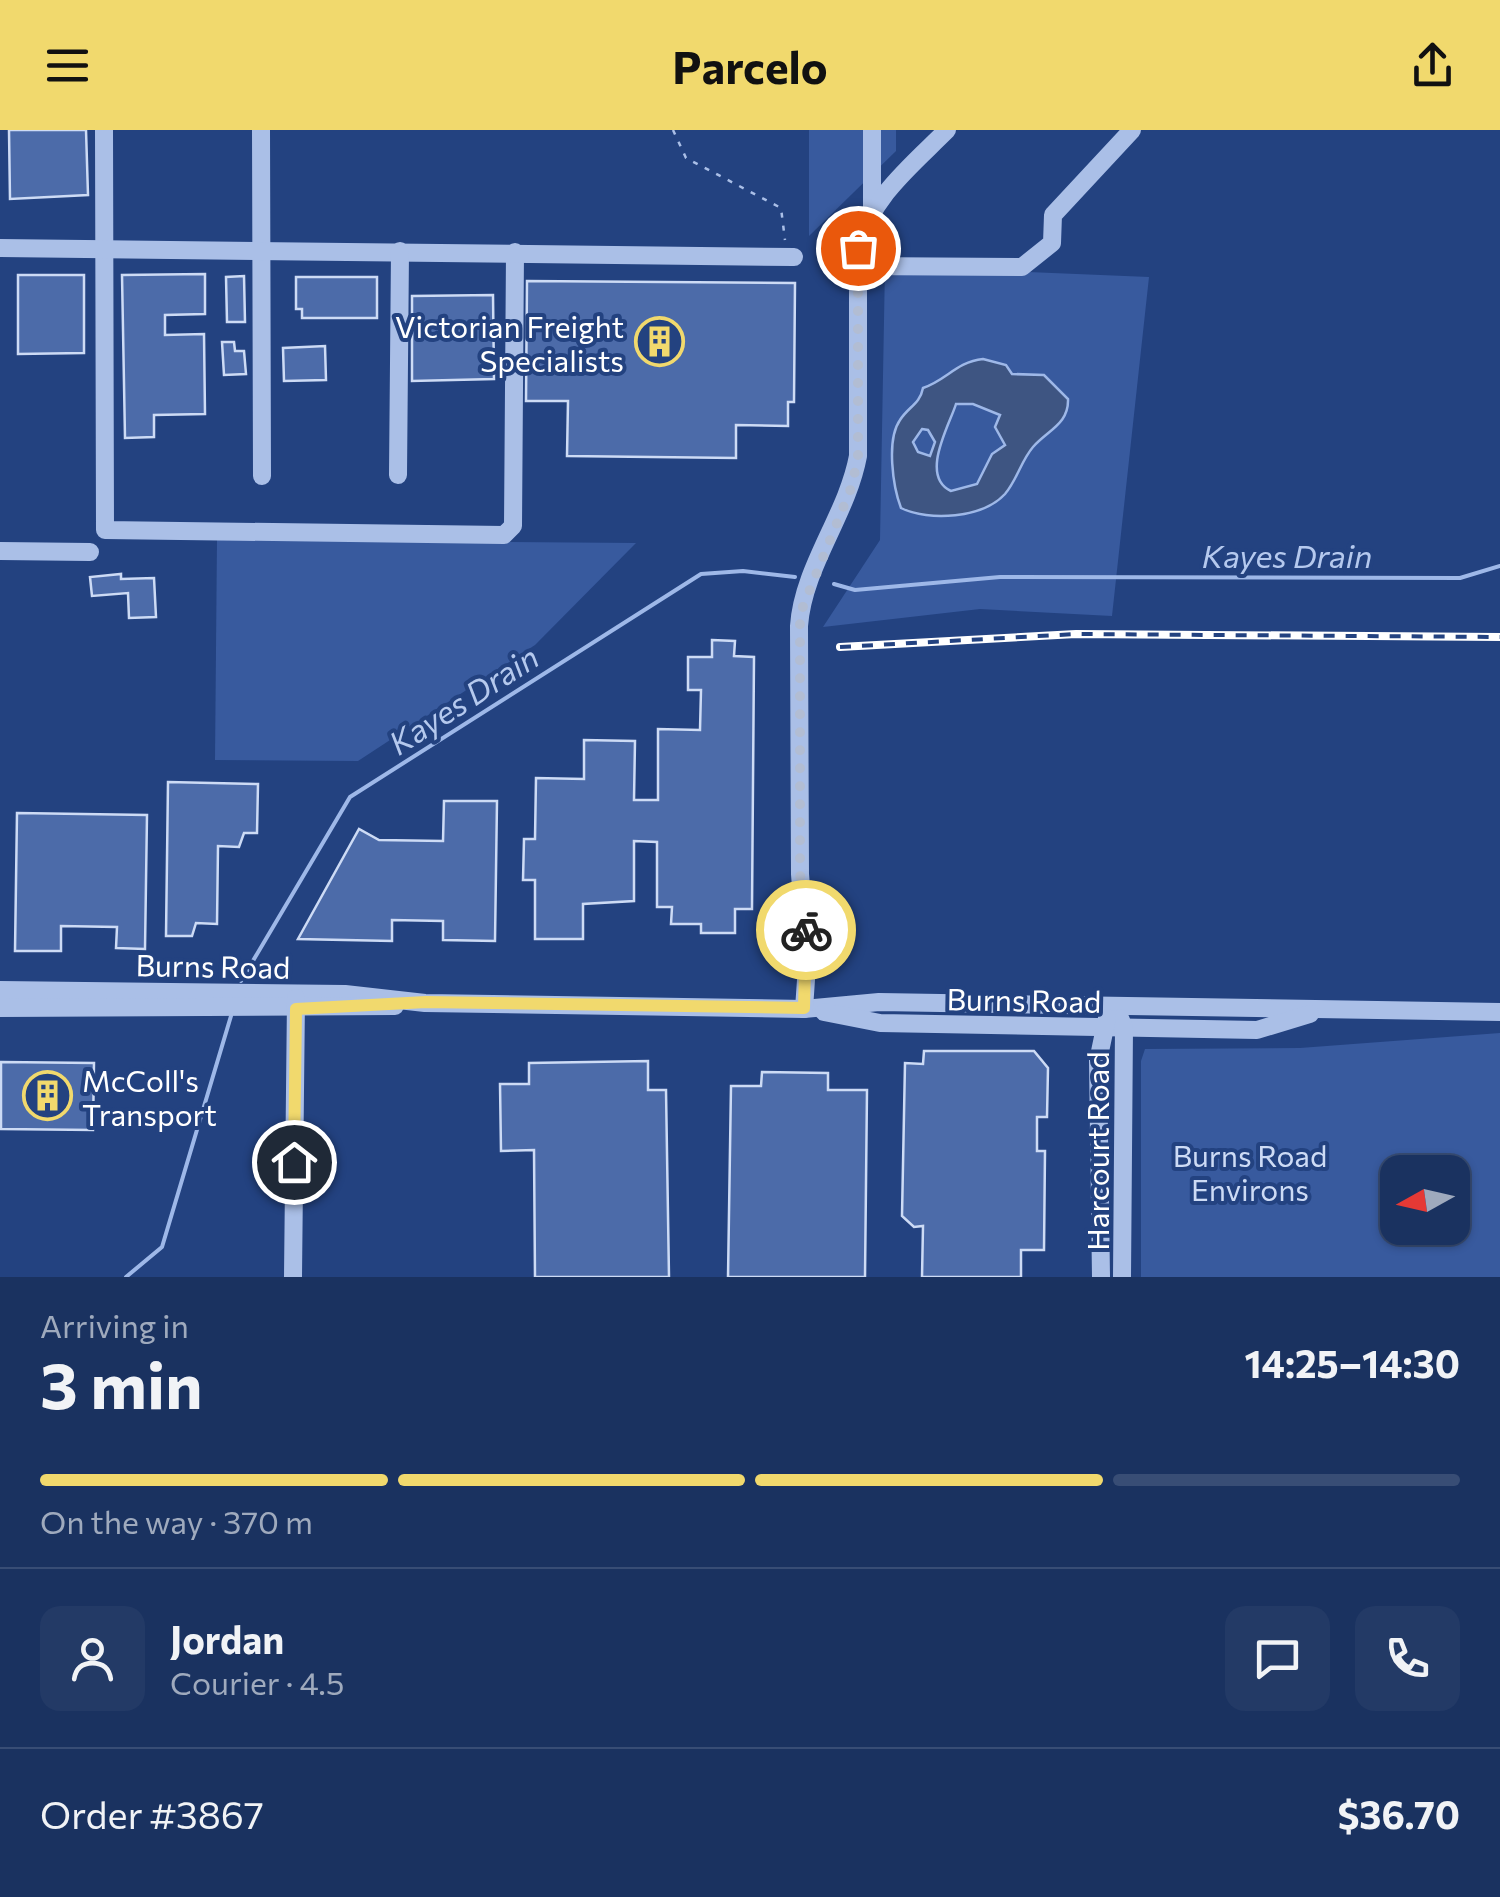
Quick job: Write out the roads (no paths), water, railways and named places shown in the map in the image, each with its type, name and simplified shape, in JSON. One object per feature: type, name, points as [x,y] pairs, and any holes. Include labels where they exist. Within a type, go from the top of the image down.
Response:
[{"type":"street","points":[[104,130],[105,530],[504,535],[514,526],[515,252]]},
{"type":"street","points":[[260,130],[262,476]]},
{"type":"street","points":[[804,1008],[807,965],[800,855],[800,614],[852,486],[858,456],[856,266],[872,210],[872,130]]},
{"type":"street","points":[[872,210],[947,130]]},
{"type":"street","points":[[856,266],[1022,267],[1052,243],[1052,215],[1132,130]]},
{"type":"street","points":[[0,248],[790,257]]},
{"type":"street","points":[[398,476],[400,252]]},
{"type":"street","points":[[0,551],[90,552]]},
{"type":"street","name":"Burns Road","points":[[0,990],[296,1001],[804,1008],[879,1002],[1114,1004],[1260,1006],[1318,1012]]},
{"type":"street","points":[[293,1277],[296,1001]]},
{"type":"street","name":"Burns Road","points":[[0,1008],[296,1001]]},
{"type":"street","name":"Harcourt Road","points":[[1100,1277],[1102,1028],[1114,1004]]},
{"type":"street","name":"Harcourt Road","points":[[1114,1004],[1124,1028],[1122,1277]]},
{"type":"street","name":"Burns Road","points":[[804,1008],[880,1024],[1258,1030],[1318,1012]]},
{"type":"street","points":[[1318,1012],[1500,1012]]},
{"type":"waterway","name":"Kayes Drain","points":[[834,584],[855,590],[1000,577],[1460,578],[1500,566]]},
{"type":"waterway","name":"Kayes Drain","points":[[241,981],[350,797],[701,574],[743,571],[795,577]]},
{"type":"waterway","name":"Kayes Drain","points":[[126,1277],[162,1247],[231,1016]]},
{"type":"railway","points":[[840,647],[1076,634],[1500,637]]},
{"type":"place","name":"Victorian Freight Specialists","points":[[659,342]]},
{"type":"place","name":"McColl's Transport","points":[[47,1096]]},
{"type":"park label","name":"Burns Road Environs","points":[[1250,1171]]}]
